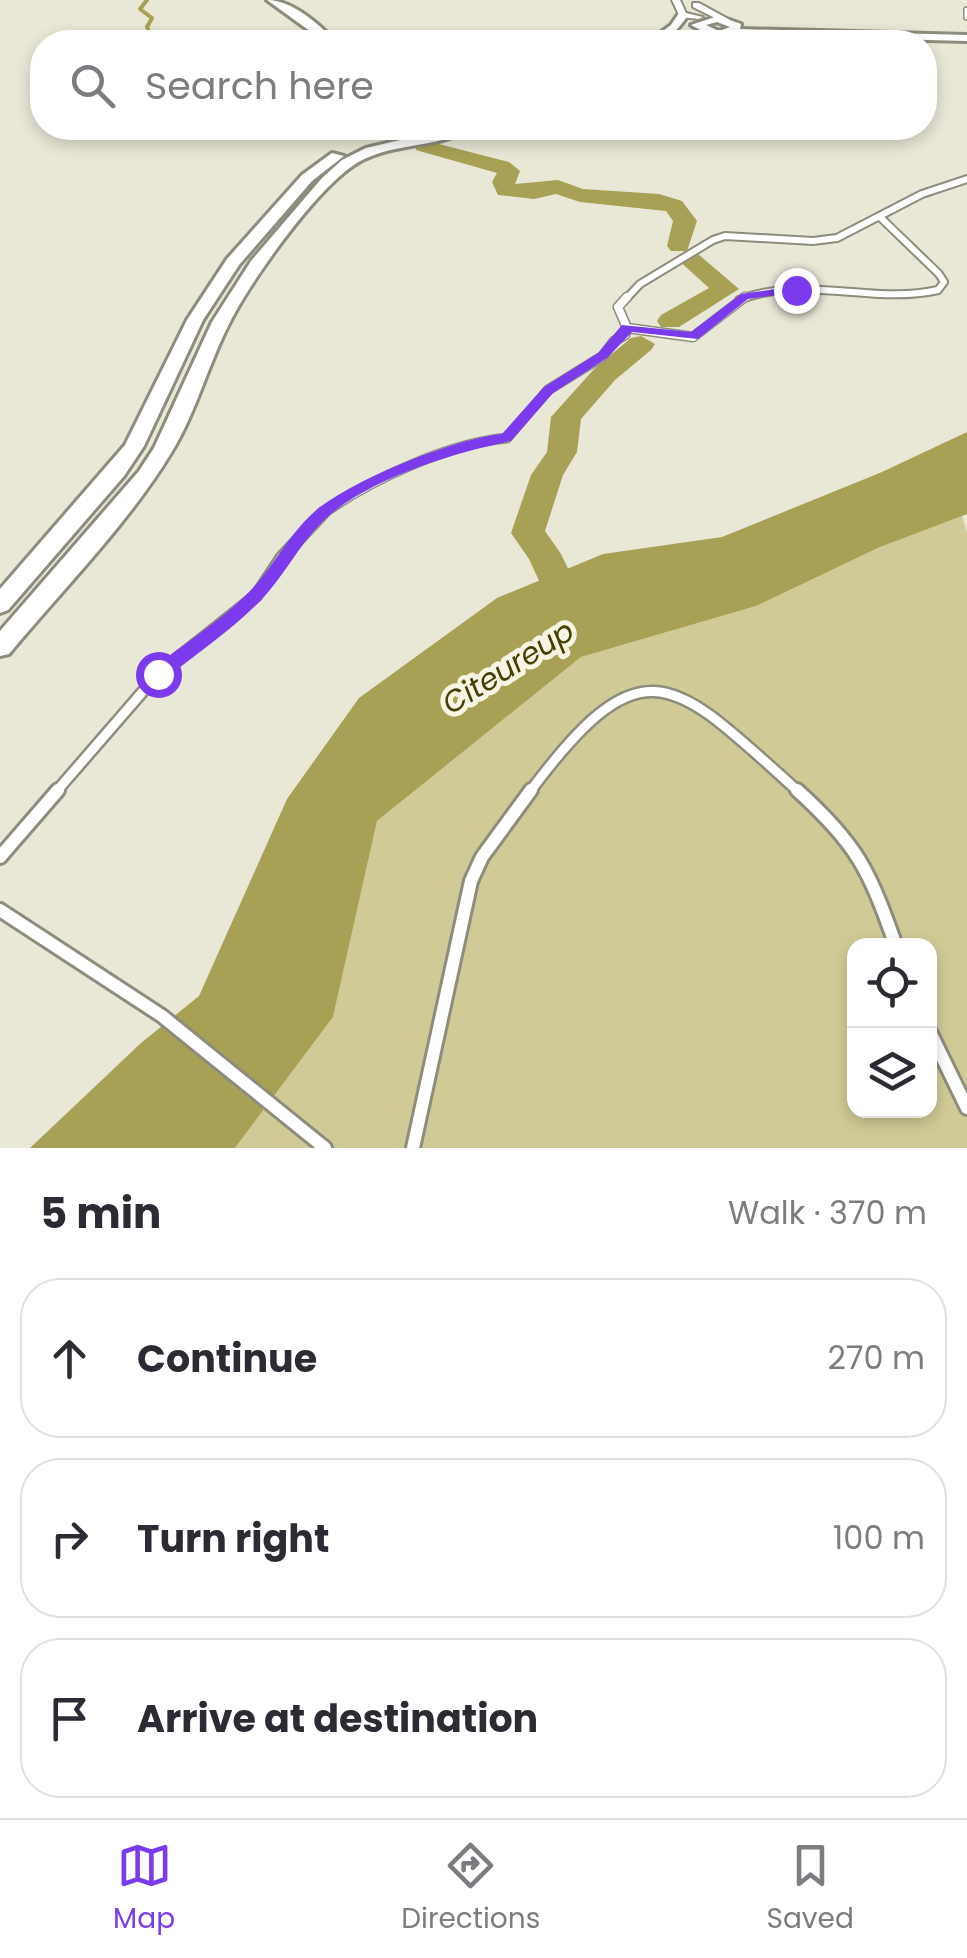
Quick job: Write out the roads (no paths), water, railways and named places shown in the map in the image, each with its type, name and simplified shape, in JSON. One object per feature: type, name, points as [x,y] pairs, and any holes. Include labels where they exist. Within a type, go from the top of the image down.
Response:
[{"type":"street","points":[[272,0],[320,30]]},
{"type":"street","points":[[676,0],[684,15],[701,22],[769,30]]},
{"type":"street","points":[[693,2],[701,22],[710,30]]},
{"type":"street","points":[[693,2],[729,25]]},
{"type":"street","points":[[670,30],[684,15]]},
{"type":"street","points":[[674,27],[701,22]]},
{"type":"street","points":[[720,30],[729,25]]},
{"type":"street","points":[[937,37],[967,38]]},
{"type":"street","points":[[0,604],[117,471],[134,446],[195,320],[233,262],[307,178],[332,158],[383,140]]},
{"type":"street","points":[[0,648],[146,476],[164,449],[230,308],[257,264],[347,163],[370,151],[416,140]]},
{"type":"lane","points":[[0,857],[158,674],[256,596],[282,557],[318,516],[361,486],[485,440],[506,438],[548,390],[603,356],[614,340],[625,335],[627,328],[618,308],[634,290],[713,240],[737,236],[821,241],[836,238],[922,194],[967,179]]},
{"type":"lane","points":[[627,328],[693,336],[745,296],[772,292],[908,295],[938,290],[944,282],[938,274],[880,217]]},
{"type":"lane","points":[[413,1148],[470,881],[482,857],[567,742],[609,703],[632,692],[656,690],[695,702],[841,830],[872,877],[893,938]]},
{"type":"lane","points":[[0,910],[162,1016],[325,1148]]},
{"type":"lane","points":[[937,1046],[967,1108]]},
{"type":"water","name":"Citeureup","points":[[967,432],[967,514],[880,547],[756,606],[581,657],[377,821],[333,1017],[235,1148],[30,1148],[141,1043],[199,996],[287,799],[359,698],[497,598],[603,554],[722,537],[882,472]]},
{"type":"waterway","points":[[147,0],[140,9],[152,18],[148,30]]},
{"type":"waterway","points":[[423,146],[502,166],[509,171],[503,182],[506,190],[534,192],[558,187],[580,195],[659,201],[674,206],[685,221],[679,246]]},
{"type":"waterway","points":[[670,321],[726,289],[689,259]]},
{"type":"waterway","name":"Citeureup","points":[[573,616],[544,554],[528,533],[547,475],[562,452],[566,417],[605,374],[641,344]]}]
